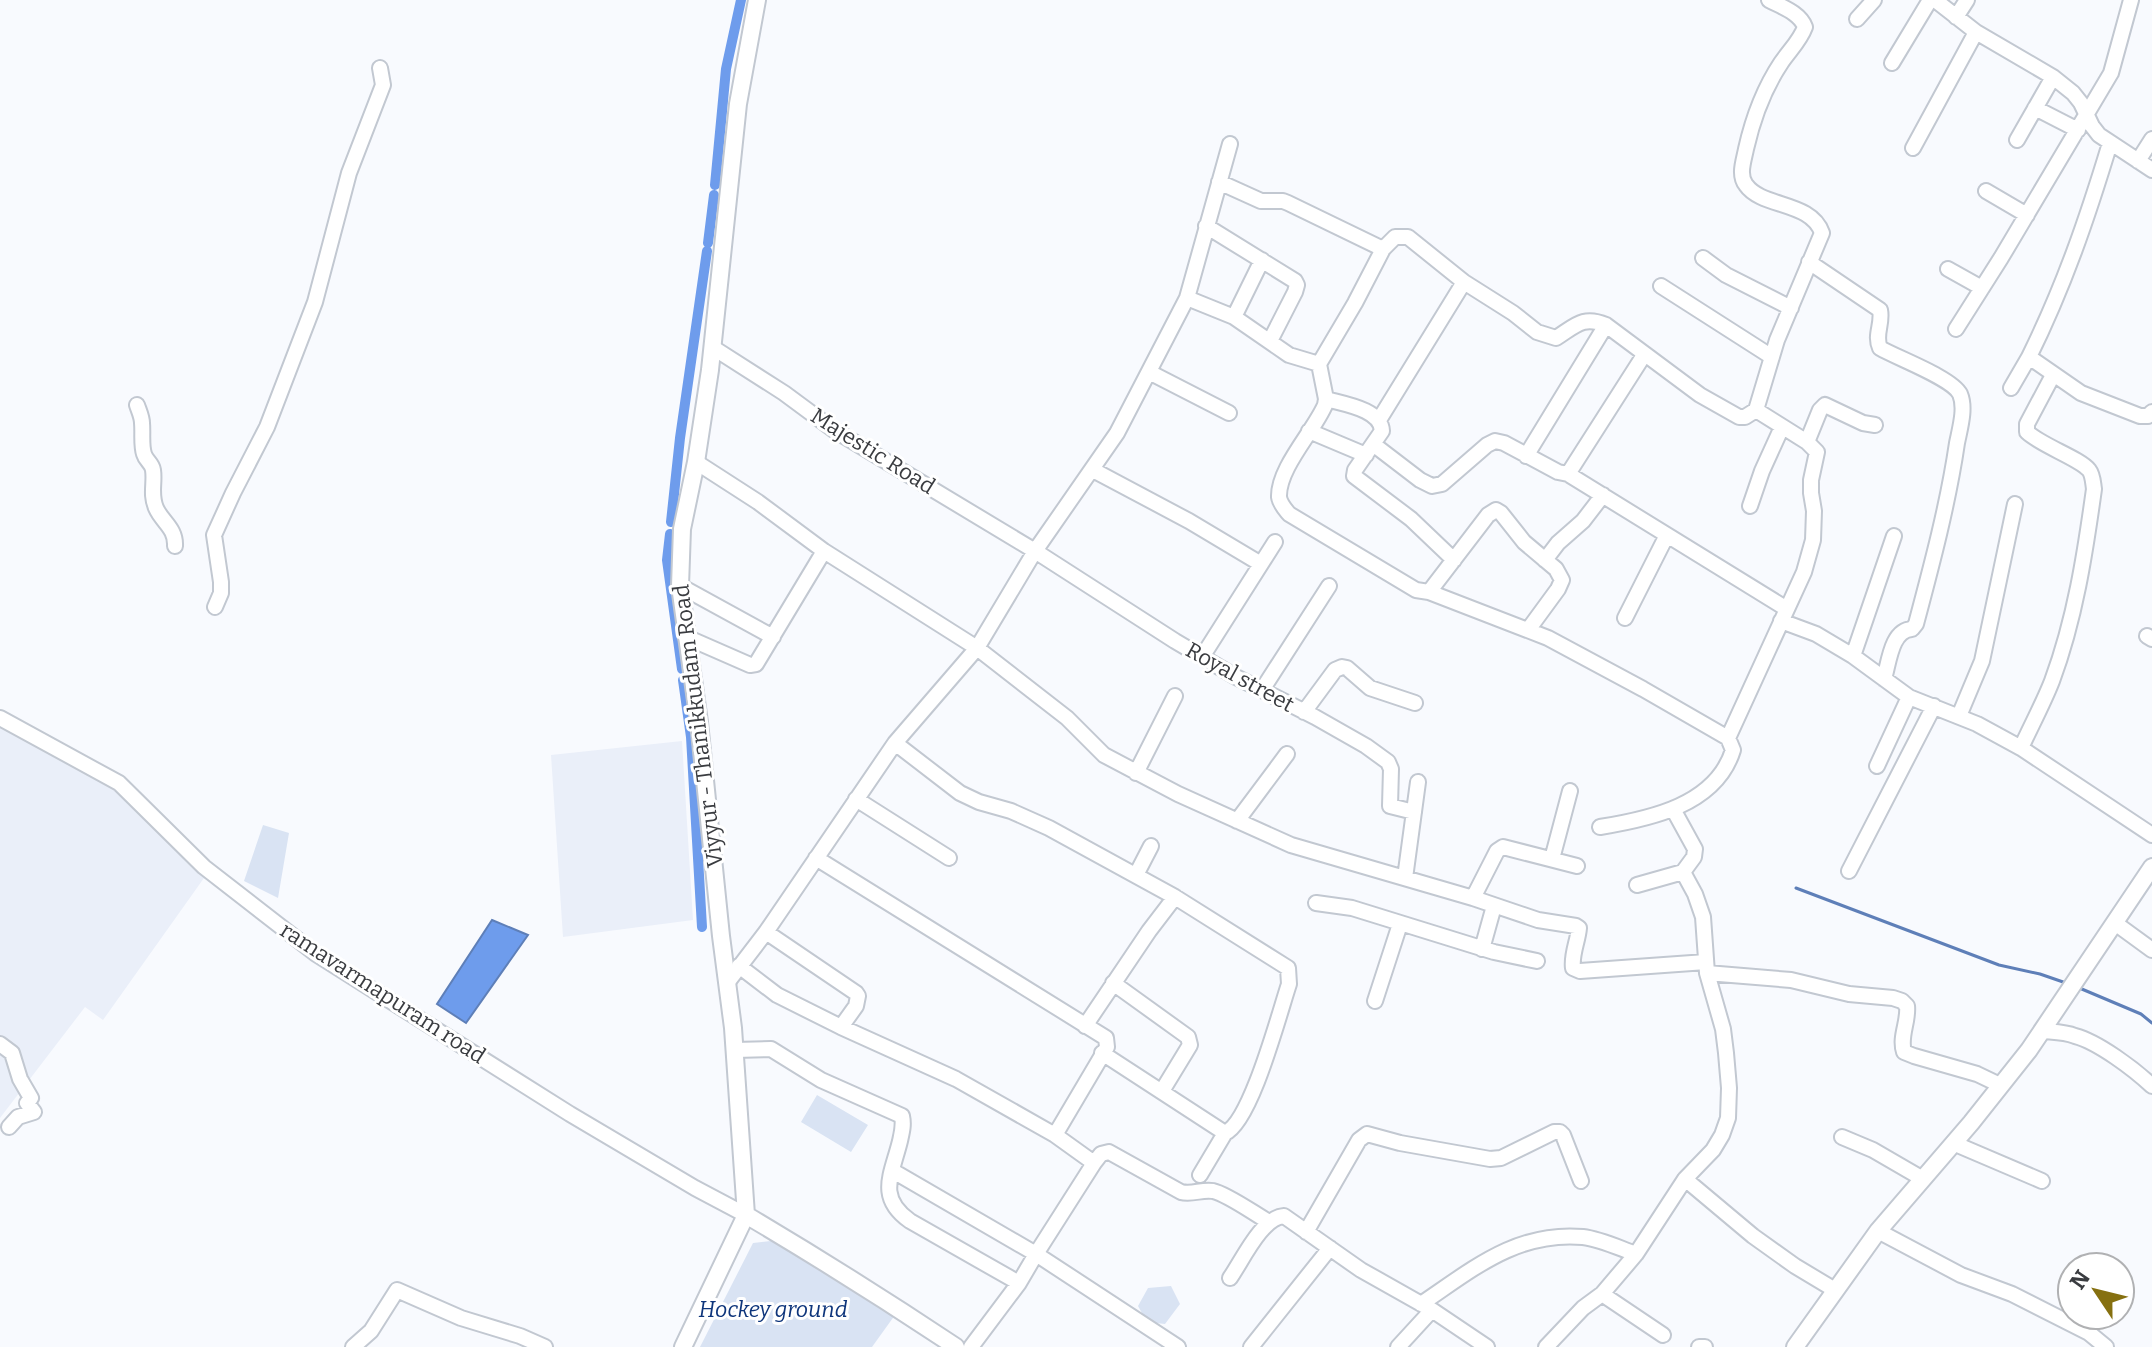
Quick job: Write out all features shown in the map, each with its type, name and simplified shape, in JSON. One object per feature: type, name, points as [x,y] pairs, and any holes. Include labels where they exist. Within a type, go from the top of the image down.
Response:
[{"type":"main road","name":"Viyyur - Thanikkudam Road","points":[[683,1347],[746,1215],[735,1050],[699,722],[680,586],[682,529],[696,462],[712,347],[738,104],[757,0]]},
{"type":"main road","points":[[1795,1347],[1878,1231],[2043,1031],[2152,867]]},
{"type":"main road","points":[[746,1215],[826,1262],[956,1347]]},
{"type":"street","points":[[1600,827],[1636,822],[1673,809],[1702,794],[1729,764],[1733,750],[1728,738],[1571,650],[1528,630],[1429,592],[1416,590],[1289,514],[1280,503],[1280,489],[1290,463],[1322,413],[1326,399],[1319,364],[1383,249],[1395,237],[1408,237],[1464,282],[1547,337],[1556,338],[1584,320],[1606,325],[1700,395],[1736,416],[1745,417],[1756,410],[1772,357],[1822,233],[1819,225],[1802,211],[1751,191],[1742,176],[1751,126],[1761,98],[1805,27],[1798,16],[1769,0]]},
{"type":"street","points":[[1857,19],[1874,0]]},
{"type":"street","points":[[1892,63],[1932,0],[1976,32],[2053,77],[2081,103],[2099,135],[2152,170]]},
{"type":"street","points":[[1956,17],[1967,0]]},
{"type":"street","points":[[1956,329],[2111,73],[2131,0]]},
{"type":"street","points":[[1913,148],[1976,32]]},
{"type":"street","points":[[215,607],[221,593],[221,582],[214,535],[287,381],[315,302],[349,173],[383,85],[380,68]]},
{"type":"street","points":[[2017,140],[2053,77]]},
{"type":"street","points":[[2035,108],[2078,130]]},
{"type":"street","points":[[2138,161],[2152,139]]},
{"type":"street","points":[[2011,388],[2054,306],[2110,143]]},
{"type":"street","points":[[727,983],[766,932],[895,743],[977,648],[1035,551],[1117,433],[1187,298],[1230,144]]},
{"type":"street","points":[[1219,182],[1261,201],[1288,203],[1383,249]]},
{"type":"street","points":[[1986,191],[2027,215]]},
{"type":"street","points":[[1206,226],[1290,277],[1297,285],[1270,341]]},
{"type":"street","points":[[1703,258],[1726,275],[1791,308]]},
{"type":"street","points":[[1234,317],[1262,260]]},
{"type":"street","points":[[1809,262],[1880,310],[1882,319],[1876,340],[1880,348],[1940,378],[1960,395],[1962,411],[1949,493],[1916,624],[1899,634],[1884,679]]},
{"type":"street","points":[[1948,269],[1982,288]]},
{"type":"street","points":[[1379,420],[1464,282]]},
{"type":"street","points":[[1661,286],[1772,357]]},
{"type":"street","points":[[1187,298],[1234,317],[1289,355],[1319,364]]},
{"type":"street","points":[[1526,456],[1606,325]]},
{"type":"street","name":"Majestic Road","points":[[712,347],[784,393],[834,430],[1035,551]]},
{"type":"street","points":[[1568,474],[1644,355]]},
{"type":"street","points":[[2029,357],[2081,393],[2140,416],[2148,416],[2152,412]]},
{"type":"street","points":[[1149,372],[1229,413]]},
{"type":"street","points":[[2021,748],[2052,682],[2070,623],[2083,565],[2094,489],[2089,469],[2027,432],[2027,424],[2053,375]]},
{"type":"street","points":[[1326,399],[1355,407],[1379,420],[1382,431],[1354,476],[1411,519],[1454,560]]},
{"type":"street","points":[[137,405],[142,421],[143,452],[154,474],[152,484],[156,507],[174,534],[175,546]]},
{"type":"street","points":[[1807,442],[1825,405],[1863,423],[1875,425]]},
{"type":"street","points":[[1728,738],[1804,572],[1813,540],[1811,480],[1817,452],[1807,442],[1756,410]]},
{"type":"street","points":[[1750,506],[1782,427]]},
{"type":"street","points":[[1309,431],[1370,450],[1432,486],[1442,484],[1487,445],[1495,441],[1504,443],[1558,472],[1568,474],[1667,535],[1784,615],[1853,656],[1909,697],[1977,724],[2021,748],[2152,835]]},
{"type":"street","points":[[696,462],[758,502],[824,551],[977,648],[1067,718],[1104,755],[1136,773],[1291,845],[1538,920],[1576,926],[1579,928],[1578,938],[1572,963],[1573,968],[1580,971],[1707,968],[1902,1001],[1907,1006],[1908,1016],[1901,1044],[1904,1052],[1977,1074],[2000,1085]]},
{"type":"street","points":[[1093,470],[1261,564]]},
{"type":"street","points":[[1545,560],[1603,495]]},
{"type":"street","points":[[1959,716],[1982,661],[2015,504]]},
{"type":"street","points":[[1429,592],[1488,515],[1496,510],[1524,542],[1556,569],[1562,580],[1528,630]]},
{"type":"street","points":[[1625,618],[1667,535]]},
{"type":"street","points":[[1853,656],[1894,536]]},
{"type":"street","points":[[1202,657],[1275,542]]},
{"type":"street","points":[[686,637],[753,666],[824,551]]},
{"type":"street","name":"Royal street","points":[[1035,551],[1202,657],[1366,746],[1388,762],[1391,769],[1390,806],[1414,812]]},
{"type":"street","points":[[680,586],[773,637]]},
{"type":"street","points":[[1262,690],[1329,586]]},
{"type":"street","points":[[1304,712],[1335,670],[1342,667],[1376,691],[1415,703]]},
{"type":"street","points":[[1136,773],[1175,696]]},
{"type":"street","points":[[1877,766],[1909,697]]},
{"type":"street","points":[[1849,871],[1934,706]]},
{"type":"street","name":"ramavarmapuram road","points":[[0,718],[119,783],[204,867],[316,954],[559,1107],[746,1215]]},
{"type":"street","points":[[895,743],[969,798],[1011,811],[1049,828],[1175,897],[1288,968],[1289,984],[1253,1091],[1232,1130],[1225,1133],[1200,1175]]},
{"type":"street","points":[[1237,821],[1287,754]]},
{"type":"street","points":[[1405,878],[1418,782]]},
{"type":"street","points":[[1552,859],[1570,791]]},
{"type":"street","points":[[856,799],[949,858]]},
{"type":"street","points":[[1637,885],[1683,872],[1694,857],[1695,849],[1673,809]]},
{"type":"street","points":[[1136,875],[1151,846]]},
{"type":"street","points":[[1473,898],[1497,851],[1503,847],[1577,866]]},
{"type":"street","points":[[816,858],[1106,1038],[1107,1047],[1055,1135]]},
{"type":"street","points":[[1546,1347],[1583,1308],[1602,1294],[1636,1254],[1685,1179],[1713,1150],[1728,1118],[1729,1088],[1723,1029],[1707,968],[1703,917],[1683,872]]},
{"type":"street","points":[[1085,1026],[1175,897]]},
{"type":"street","points":[[1316,903],[1352,908],[1482,949],[1537,961]]},
{"type":"street","points":[[1482,949],[1494,906]]},
{"type":"street","points":[[2115,923],[2152,950]]},
{"type":"street","points":[[1375,1001],[1400,924]]},
{"type":"street","points":[[766,932],[856,993],[856,1006],[841,1027]]},
{"type":"street","points":[[739,966],[777,995],[956,1079],[1055,1135],[1094,1163]]},
{"type":"street","points":[[1113,983],[1188,1037],[1190,1045],[1162,1091]]},
{"type":"street","points":[[2043,1031],[2075,1035],[2092,1043],[2152,1086]]},
{"type":"street","points":[[0,1044],[12,1053],[20,1079],[31,1098],[27,1103],[34,1112],[18,1117],[9,1127]]},
{"type":"street","points":[[735,1050],[771,1049],[821,1080],[902,1116],[888,1195],[905,1217],[1019,1283]]},
{"type":"street","points":[[1102,1053],[1225,1133]]},
{"type":"street","points":[[1306,1232],[1359,1140],[1367,1134],[1490,1159],[1501,1158],[1554,1132],[1560,1132],[1581,1181]]},
{"type":"street","points":[[1842,1137],[1884,1156],[1923,1179]]},
{"type":"street","points":[[1953,1143],[2042,1181]]},
{"type":"street","points":[[971,1347],[1019,1283],[1101,1154],[1109,1152],[1186,1194],[1217,1192],[1269,1222]]},
{"type":"street","points":[[893,1171],[1036,1254],[1178,1347]]},
{"type":"street","points":[[1685,1179],[1753,1236],[1835,1290]]},
{"type":"street","points":[[1230,1278],[1269,1222],[1284,1216],[1361,1270],[1427,1307],[1465,1341],[1487,1347]]},
{"type":"street","points":[[1878,1231],[1961,1275],[2012,1294],[2079,1328],[2106,1347]]},
{"type":"street","points":[[1398,1347],[1427,1307],[1476,1268],[1517,1244],[1547,1237],[1586,1237],[1636,1254]]},
{"type":"street","points":[[1251,1347],[1330,1248]]},
{"type":"street","points":[[353,1347],[371,1331],[397,1290],[528,1344],[545,1347]]},
{"type":"street","points":[[1602,1294],[1663,1335]]},
{"type":"street","points":[[1699,1347],[1705,1347]]},
{"type":"shaded area","points":[[0,721],[121,791],[204,878],[103,1020],[85,1007],[0,1118]]},
{"type":"shaded area","points":[[682,741],[693,920],[563,937],[551,755]]},
{"type":"green space","points":[[263,825],[289,833],[278,898],[244,881]]},
{"type":"green space","points":[[817,1095],[868,1125],[851,1152],[801,1122]]},
{"type":"green space","name":"Hockey ground","points":[[779,1240],[895,1315],[872,1347],[700,1347],[753,1243]]},
{"type":"green space","points":[[1171,1286],[1180,1304],[1165,1324],[1147,1322],[1138,1306],[1148,1288]]},
{"type":"water","points":[[492,920],[528,935],[466,1023],[437,1004]]},
{"type":"waterway","points":[[715,185],[726,69],[741,0]]},
{"type":"waterway","points":[[708,243],[714,195]]},
{"type":"waterway","points":[[671,522],[707,251]]},
{"type":"waterway","points":[[670,534],[667,560],[682,669]]},
{"type":"waterway","points":[[683,680],[691,737],[702,927]]},
{"type":"waterway","points":[[1796,888],[1999,965],[2066,983]]},
{"type":"waterway","points":[[2077,987],[2141,1014],[2152,1023]]}]
